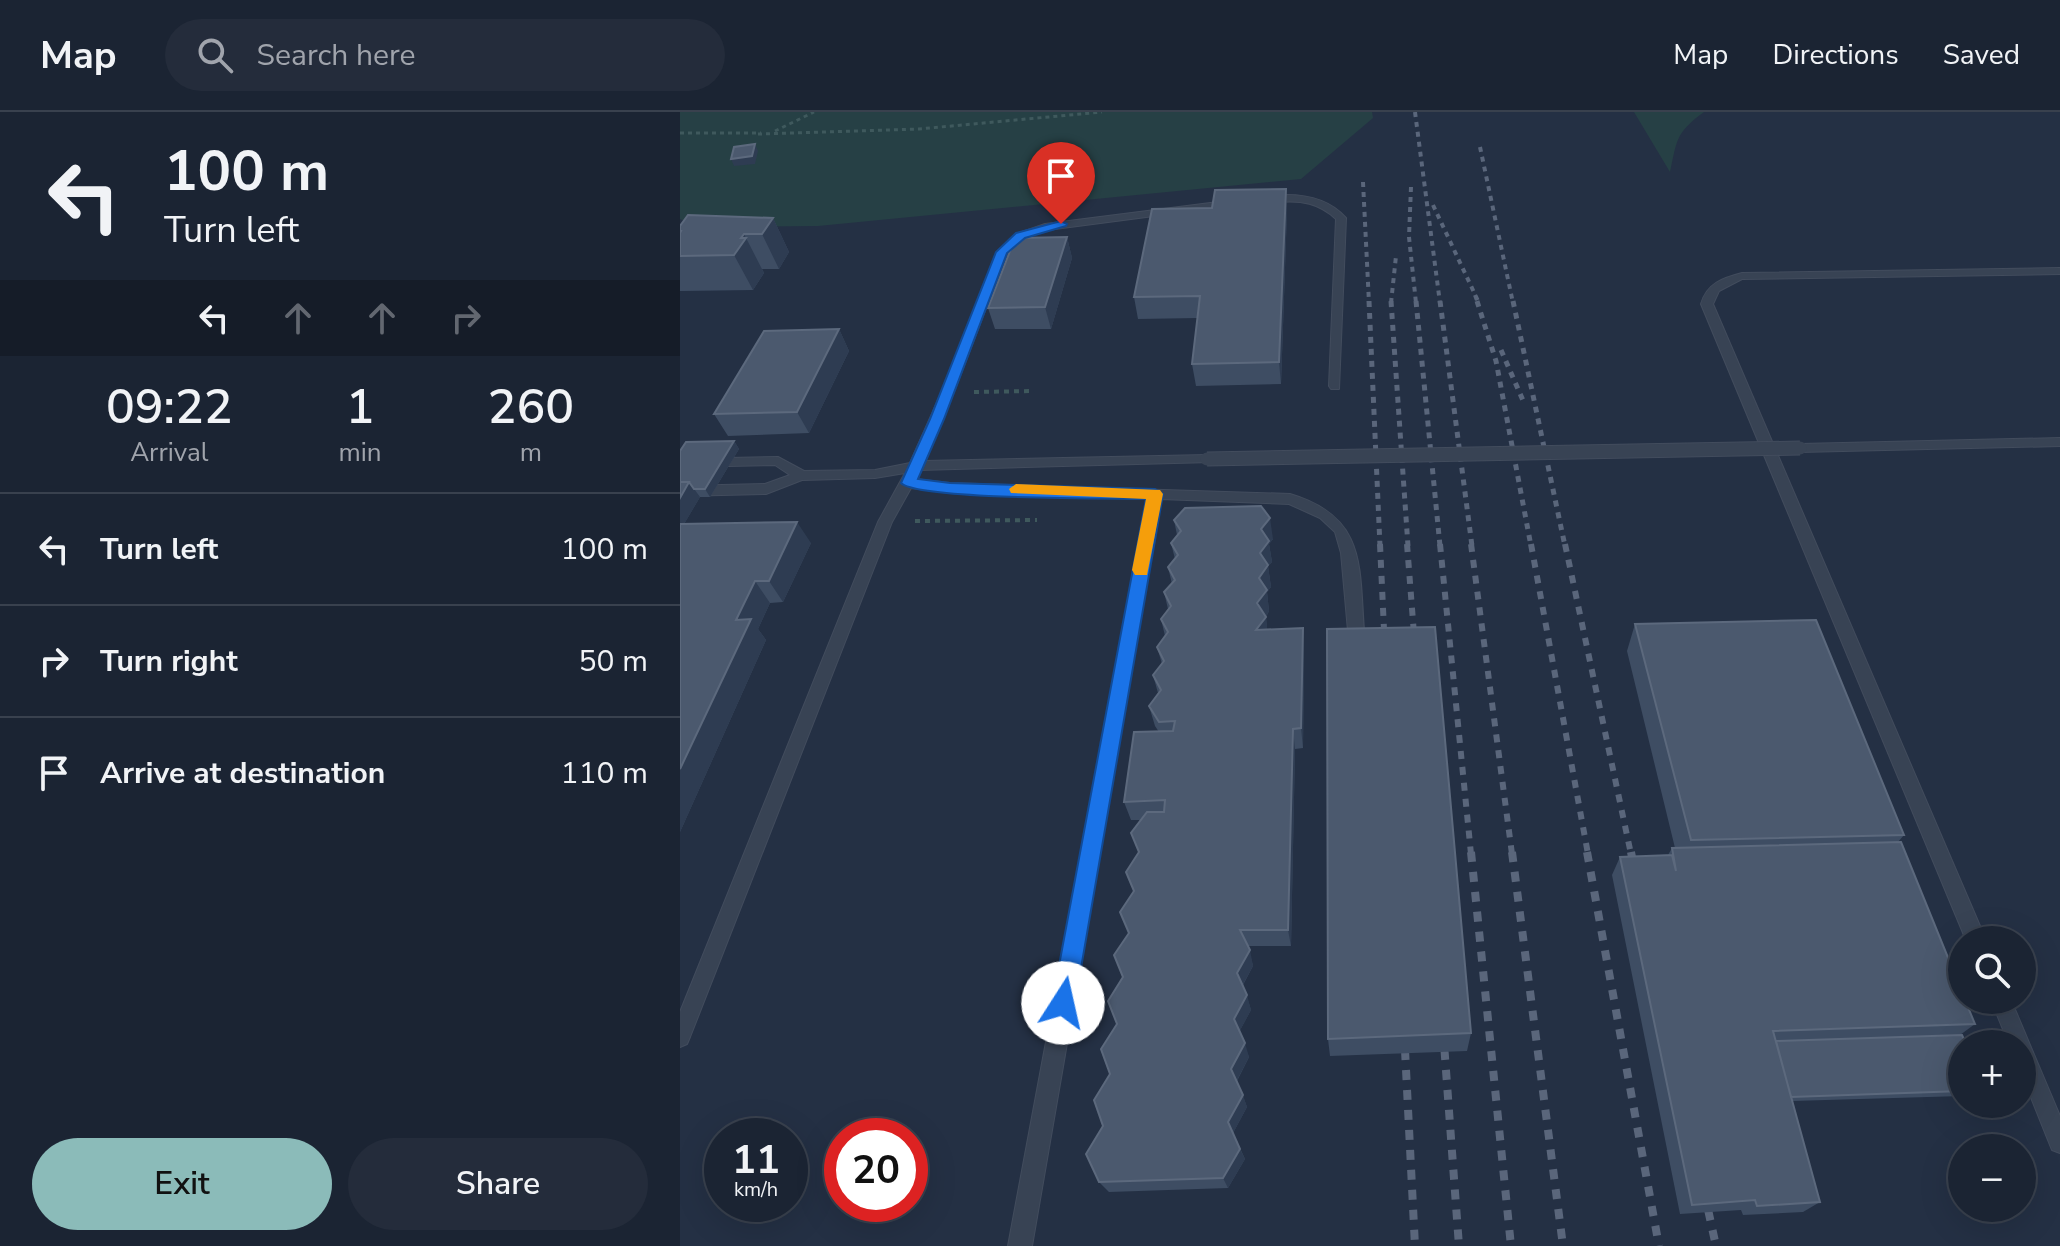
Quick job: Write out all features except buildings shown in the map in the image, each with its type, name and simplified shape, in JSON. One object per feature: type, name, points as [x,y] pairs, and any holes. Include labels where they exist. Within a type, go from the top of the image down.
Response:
[{"type":"lane","points":[[680,1037],[885,522],[917,466],[1002,252],[1020,236],[1045,227],[1288,198],[1304,198],[1326,205],[1341,218],[1343,227],[1335,386]]},
{"type":"lane","points":[[1970,926],[1707,304],[1708,295],[1717,286],[1742,276],[2060,271]]},
{"type":"lane","points":[[680,491],[766,489],[801,476],[875,474],[917,466],[2060,442]]},
{"type":"lane","points":[[680,463],[778,461],[801,476]]},
{"type":"lane","points":[[908,483],[950,488],[1290,499],[1325,515],[1342,532],[1348,551],[1357,642]]},
{"type":"lane","points":[[1020,1246],[1155,494]]},
{"type":"lane","points":[[2036,1084],[2060,1142]]},
{"type":"path","points":[[758,134],[787,127],[814,112]]},
{"type":"path","points":[[680,133],[919,129],[1102,112]]},
{"type":"path","points":[[965,392],[1034,391]]},
{"type":"path","points":[[905,521],[1043,520]]},
{"type":"green space","points":[[680,112],[1372,112],[1373,118],[1301,179],[818,226],[698,227],[680,219]]},
{"type":"green space","points":[[1634,112],[1704,112],[1682,132],[1670,172]]},
{"type":"railway","points":[[1415,112],[1440,303]]},
{"type":"railway","points":[[1480,147],[1513,303]]},
{"type":"railway","points":[[1363,182],[1369,303]]},
{"type":"railway","points":[[1411,187],[1409,237],[1416,303]]},
{"type":"railway","points":[[1433,205],[1479,303]]},
{"type":"railway","points":[[1391,302],[1396,256]]},
{"type":"railway","points":[[1475,295],[1478,303]]},
{"type":"railway","points":[[1369,301],[1380,546]]},
{"type":"railway","points":[[1416,301],[1440,546]]},
{"type":"railway","points":[[1440,301],[1472,546]]},
{"type":"railway","points":[[1477,301],[1496,361],[1531,546]]},
{"type":"railway","points":[[1513,301],[1565,546]]},
{"type":"railway","points":[[1391,302],[1408,546]]},
{"type":"railway","points":[[1501,350],[1525,405]]},
{"type":"railway","points":[[1380,544],[1385,651]]},
{"type":"railway","points":[[1407,544],[1415,647]]},
{"type":"railway","points":[[1440,544],[1471,854]]},
{"type":"railway","points":[[1471,544],[1512,854]]},
{"type":"railway","points":[[1531,544],[1588,854]]},
{"type":"railway","points":[[1565,544],[1631,854]]},
{"type":"railway","points":[[1471,852],[1511,1246]]},
{"type":"railway","points":[[1512,852],[1563,1246]]},
{"type":"railway","points":[[1587,852],[1659,1246]]},
{"type":"railway","points":[[1631,852],[1636,878]]},
{"type":"railway","points":[[1404,1030],[1415,1246]]},
{"type":"railway","points":[[1443,1030],[1459,1246]]},
{"type":"railway","points":[[1704,1191],[1716,1246]]},
{"type":"slow traffic","points":[[1016,489],[1155,494],[1141,570]]},
{"type":"route","points":[[1061,224],[1020,236],[1002,252],[937,419],[908,483],[950,488],[1155,494],[1063,1003]]}]
